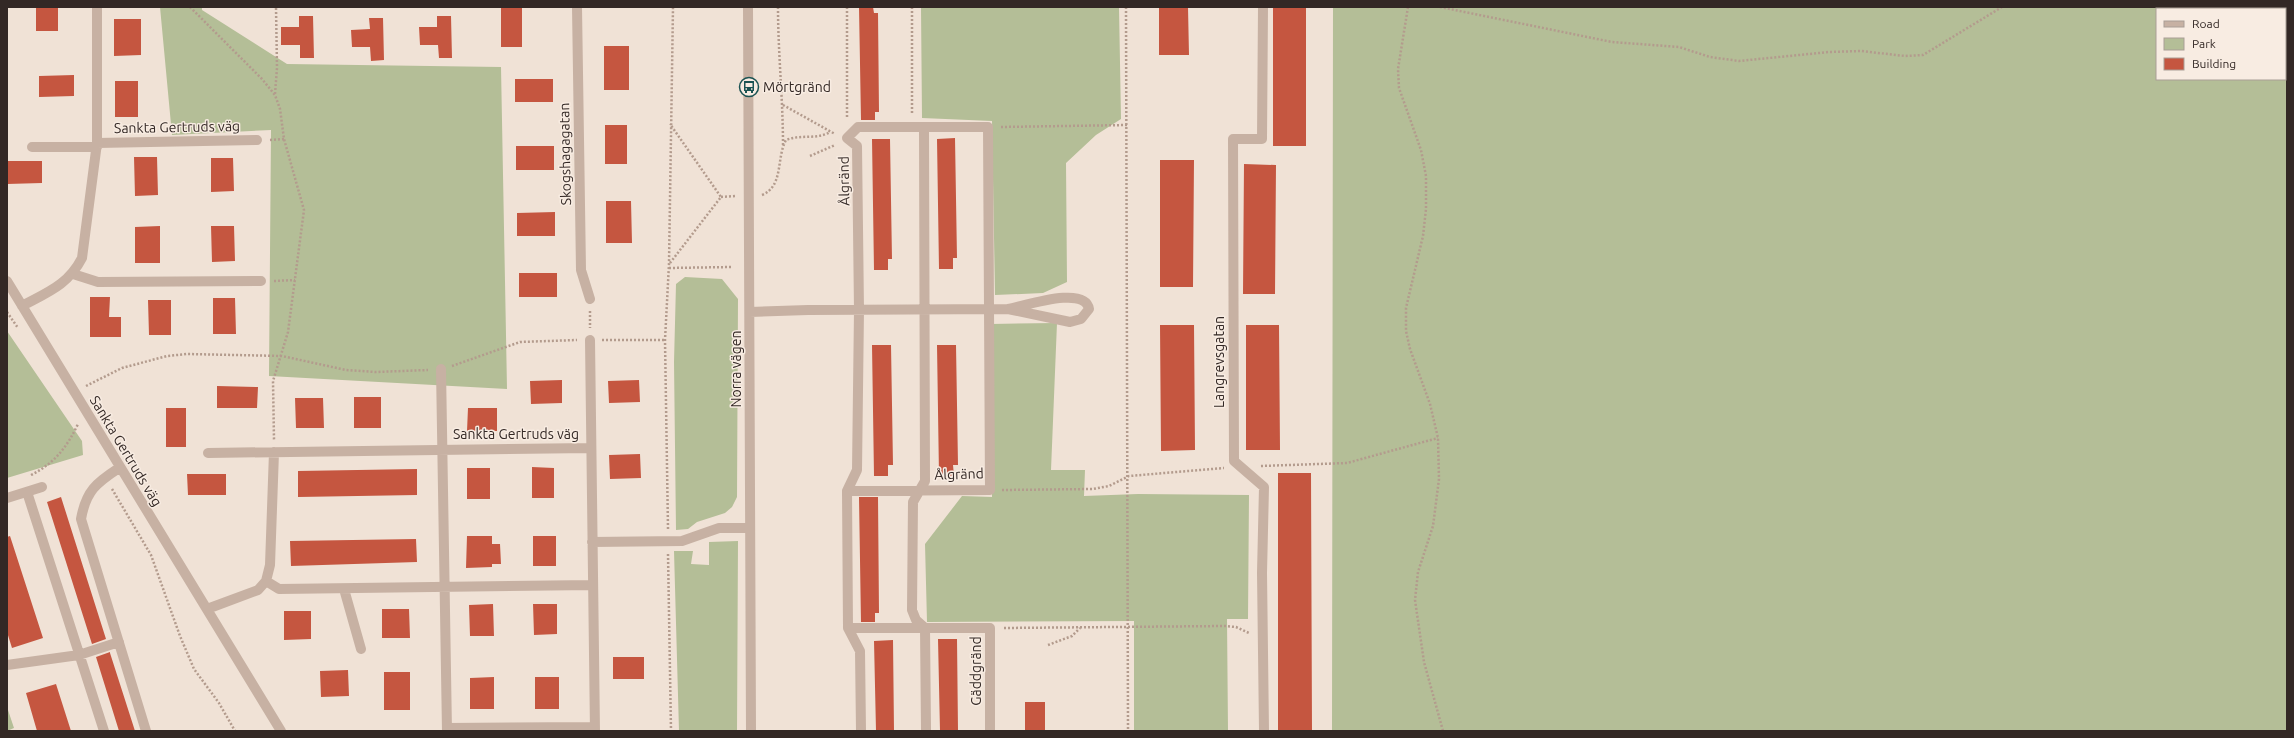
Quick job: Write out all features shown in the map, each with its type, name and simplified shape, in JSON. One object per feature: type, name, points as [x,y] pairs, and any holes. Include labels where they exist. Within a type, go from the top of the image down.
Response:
[{"type":"street","name":"Sankta Gertruds väg","points":[[22,306],[64,283],[73,274],[82,258],[97,145],[97,7]]},
{"type":"street","name":"Skogshagagatan","points":[[577,7],[581,270],[590,299]]},
{"type":"street","name":"Norra vägen","points":[[748,7],[751,731]]},
{"type":"street","name":"Langrevsgatan","points":[[1263,7],[1262,139],[1233,139],[1234,461],[1264,487],[1264,731]]},
{"type":"street","name":"Ålgränd","points":[[913,127],[988,127],[990,490],[847,491],[857,470],[859,310],[857,146],[847,138],[858,128],[913,127]]},
{"type":"street","name":"Ålgränd","points":[[919,490],[925,481],[924,127]]},
{"type":"street","name":"Sankta Gertruds väg","points":[[32,147],[257,140]]},
{"type":"street","points":[[73,274],[98,282],[262,281]]},
{"type":"street","name":"Sankta Gertruds väg","points":[[7,281],[119,468],[208,609],[281,731]]},
{"type":"street","points":[[750,312],[924,309],[1008,310],[1070,322],[1081,319],[1090,309],[1088,304],[1083,299],[1070,297],[1008,310]]},
{"type":"street","name":"Sankta Gertruds väg","points":[[441,369],[447,730],[595,729],[590,340]]},
{"type":"street","name":"Sankta Gertruds väg","points":[[208,453],[591,448]]},
{"type":"street","points":[[208,609],[258,590],[266,581],[270,565],[274,452]]},
{"type":"street","points":[[119,468],[92,488],[87,497],[81,519],[146,731]]},
{"type":"street","points":[[7,498],[42,487]]},
{"type":"street","points":[[919,490],[913,502],[912,610],[916,620],[925,628],[926,731]]},
{"type":"street","points":[[847,491],[848,628],[860,651],[861,731]]},
{"type":"street","points":[[27,492],[104,731]]},
{"type":"street","points":[[592,542],[668,541],[692,539],[719,528],[749,528]]},
{"type":"street","points":[[266,581],[279,589],[593,585]]},
{"type":"street","points":[[344,588],[361,649]]},
{"type":"street","name":"Gäddgränd","points":[[848,628],[990,628],[990,731]]},
{"type":"street","points":[[7,665],[79,655],[119,642]]},
{"type":"path","points":[[190,7],[262,79],[275,95],[280,109],[284,139],[304,210],[295,280],[282,356],[273,381],[274,452]]},
{"type":"path","points":[[275,95],[277,68],[276,7]]},
{"type":"path","points":[[671,731],[664,340],[669,266],[673,7]]},
{"type":"path","points":[[761,195],[770,192],[775,185],[783,145],[783,104],[778,58],[778,7]]},
{"type":"path","points":[[847,7],[847,138]]},
{"type":"path","points":[[912,7],[913,127]]},
{"type":"path","points":[[1126,7],[1129,476],[1128,731]]},
{"type":"path","points":[[1408,7],[1398,69],[1399,88],[1421,150],[1426,176],[1426,209],[1423,236],[1406,308],[1406,331],[1410,350],[1430,404],[1438,438],[1439,479],[1433,526],[1418,572],[1415,600],[1424,662],[1443,731]]},
{"type":"path","points":[[1440,7],[1612,42],[1679,47],[1710,57],[1739,61],[1829,52],[1861,51],[1905,56],[1923,55],[2002,7]]},
{"type":"path","points":[[783,104],[830,132],[847,138]]},
{"type":"path","points":[[670,124],[721,197]]},
{"type":"path","points":[[988,127],[1127,125]]},
{"type":"path","points":[[783,145],[786,140],[795,136],[823,136],[830,132]]},
{"type":"path","points":[[810,156],[847,138]]},
{"type":"path","points":[[669,266],[721,197],[737,196]]},
{"type":"path","points":[[669,266],[731,267]]},
{"type":"path","points":[[262,281],[295,280]]},
{"type":"path","points":[[590,299],[590,340]]},
{"type":"path","points":[[7,312],[22,334]]},
{"type":"path","points":[[74,392],[122,368],[167,356],[187,354],[282,356],[346,370],[376,372],[441,369],[520,342],[664,340]]},
{"type":"path","points":[[75,416],[83,429]]},
{"type":"path","points":[[24,478],[39,471],[57,458],[68,444],[78,423]]},
{"type":"path","points":[[990,490],[1094,489],[1109,486],[1129,476],[1241,467],[1347,463],[1438,438]]},
{"type":"path","points":[[105,477],[151,555],[180,636],[194,669],[219,703],[234,731]]},
{"type":"path","points":[[1048,645],[1072,636],[1080,627]]},
{"type":"path","points":[[990,628],[1236,627],[1245,630],[1263,642]]},
{"type":"green space","points":[[160,7],[202,7],[202,10],[287,64],[501,67],[507,389],[269,376],[271,130],[172,135]]},
{"type":"green space","points":[[921,7],[1119,7],[1121,119],[1096,135],[1066,163],[1067,282],[1043,293],[995,295],[992,121],[922,118]]},
{"type":"green space","points":[[1333,7],[2287,7],[2287,731],[1332,731]]},
{"type":"green space","points":[[685,277],[722,279],[738,299],[737,497],[732,507],[725,513],[697,522],[688,529],[676,530],[674,362],[676,284]]},
{"type":"green space","points":[[1057,323],[1051,470],[1085,470],[1084,496],[1138,494],[1249,495],[1248,619],[1227,619],[1228,731],[1134,731],[1134,621],[927,622],[925,544],[962,496],[992,497],[991,324]]},
{"type":"green space","points":[[7,331],[82,441],[83,455],[7,478]]},
{"type":"green space","points":[[738,541],[737,731],[679,731],[674,551],[693,551],[691,564],[709,565],[709,542]]},
{"type":"green space","points":[[7,707],[14,728],[7,731]]},
{"type":"building","points":[[36,7],[58,7],[58,31],[36,31]]},
{"type":"building","points":[[501,7],[522,7],[522,47],[501,47]]},
{"type":"building","points":[[859,7],[873,7],[874,13],[878,13],[879,112],[875,112],[875,120],[861,120]]},
{"type":"building","points":[[1159,7],[1188,7],[1189,55],[1159,55]]},
{"type":"building","points":[[1273,7],[1306,7],[1306,146],[1273,146]]},
{"type":"building","points":[[299,16],[313,16],[314,58],[300,58],[300,45],[281,45],[281,27],[299,27]]},
{"type":"building","points":[[437,16],[451,16],[452,58],[439,58],[438,45],[420,45],[419,27],[437,27]]},
{"type":"building","points":[[369,18],[383,18],[384,60],[371,61],[370,47],[352,47],[351,30],[370,29]]},
{"type":"building","points":[[114,19],[141,19],[141,55],[114,56]]},
{"type":"building","points":[[604,46],[629,46],[629,90],[604,90]]},
{"type":"building","points":[[74,75],[74,96],[39,97],[39,76]]},
{"type":"building","points":[[515,79],[553,79],[553,102],[515,102]]},
{"type":"building","points":[[115,81],[138,81],[138,117],[115,117]]},
{"type":"building","points":[[605,125],[627,125],[627,164],[605,164]]},
{"type":"building","points":[[955,138],[957,258],[953,258],[953,269],[939,269],[937,139]]},
{"type":"building","points":[[872,139],[890,139],[892,259],[888,259],[888,270],[874,270]]},
{"type":"building","points":[[516,146],[554,146],[554,170],[516,170]]},
{"type":"building","points":[[134,157],[157,157],[158,195],[135,196]]},
{"type":"building","points":[[211,158],[233,158],[234,191],[211,192]]},
{"type":"building","points":[[1160,160],[1194,160],[1193,287],[1160,287]]},
{"type":"building","points":[[7,161],[42,161],[42,183],[7,184]]},
{"type":"building","points":[[1244,164],[1276,165],[1275,294],[1243,294]]},
{"type":"building","points":[[606,201],[631,201],[632,243],[606,243]]},
{"type":"building","points":[[555,212],[555,236],[517,236],[517,213]]},
{"type":"building","points":[[160,226],[160,263],[135,263],[135,227]]},
{"type":"building","points":[[211,226],[234,226],[235,261],[212,262]]},
{"type":"building","points":[[519,273],[557,273],[557,297],[519,297]]},
{"type":"building","points":[[90,297],[110,297],[109,317],[121,317],[121,337],[90,337]]},
{"type":"building","points":[[213,298],[235,298],[236,334],[213,334]]},
{"type":"building","points":[[148,300],[171,300],[171,335],[149,335]]},
{"type":"building","points":[[1160,325],[1194,325],[1195,450],[1161,451]]},
{"type":"building","points":[[1246,325],[1279,325],[1280,450],[1246,450]]},
{"type":"building","points":[[872,345],[891,345],[893,465],[888,465],[888,476],[874,476]]},
{"type":"building","points":[[937,345],[956,345],[958,465],[953,465],[954,476],[939,476]]},
{"type":"building","points":[[562,380],[562,403],[531,404],[530,381]]},
{"type":"building","points":[[639,380],[640,402],[609,403],[608,381]]},
{"type":"building","points":[[217,386],[258,387],[257,408],[217,408]]},
{"type":"building","points":[[354,397],[381,397],[381,428],[354,428]]},
{"type":"building","points":[[295,398],[323,398],[324,428],[296,428]]},
{"type":"building","points":[[166,408],[186,408],[186,447],[166,447]]},
{"type":"building","points":[[468,408],[497,408],[497,431],[467,431]]},
{"type":"building","points":[[640,454],[641,478],[610,479],[609,455]]},
{"type":"building","points":[[532,467],[554,468],[554,498],[532,498]]},
{"type":"building","points":[[467,468],[490,468],[490,499],[467,499]]},
{"type":"building","points":[[417,469],[417,495],[298,497],[298,471]]},
{"type":"building","points":[[1278,473],[1311,473],[1312,731],[1278,731]]},
{"type":"building","points":[[187,474],[226,474],[226,495],[188,495]]},
{"type":"building","points":[[61,497],[106,639],[92,644],[47,502]]},
{"type":"building","points":[[859,497],[878,497],[879,613],[875,613],[875,622],[861,622]]},
{"type":"building","points":[[10,536],[43,638],[12,648],[7,632],[7,537]]},
{"type":"building","points":[[467,536],[492,536],[492,544],[500,544],[501,564],[492,564],[492,567],[466,568]]},
{"type":"building","points":[[533,536],[556,536],[556,566],[533,566]]},
{"type":"building","points":[[416,539],[417,562],[291,566],[290,541]]},
{"type":"building","points":[[493,604],[494,636],[470,636],[469,605]]},
{"type":"building","points":[[533,604],[557,604],[557,634],[534,635]]},
{"type":"building","points":[[382,609],[409,609],[410,638],[382,638]]},
{"type":"building","points":[[284,611],[311,611],[311,639],[284,640]]},
{"type":"building","points":[[938,639],[957,639],[958,731],[940,731]]},
{"type":"building","points":[[893,640],[894,731],[876,731],[874,641]]},
{"type":"building","points":[[110,652],[135,731],[119,731],[96,657]]},
{"type":"building","points":[[613,657],[644,657],[644,679],[613,679]]},
{"type":"building","points":[[348,670],[349,696],[321,697],[320,671]]},
{"type":"building","points":[[384,672],[410,672],[410,710],[384,710]]},
{"type":"building","points":[[494,677],[494,709],[470,709],[470,678]]},
{"type":"building","points":[[535,677],[559,677],[559,709],[535,709]]},
{"type":"building","points":[[56,684],[71,731],[37,731],[26,693]]},
{"type":"building","points":[[1025,702],[1045,702],[1045,731],[1025,731]]},
{"type":"place","name":"Mörtgränd","points":[[749,87]]}]
